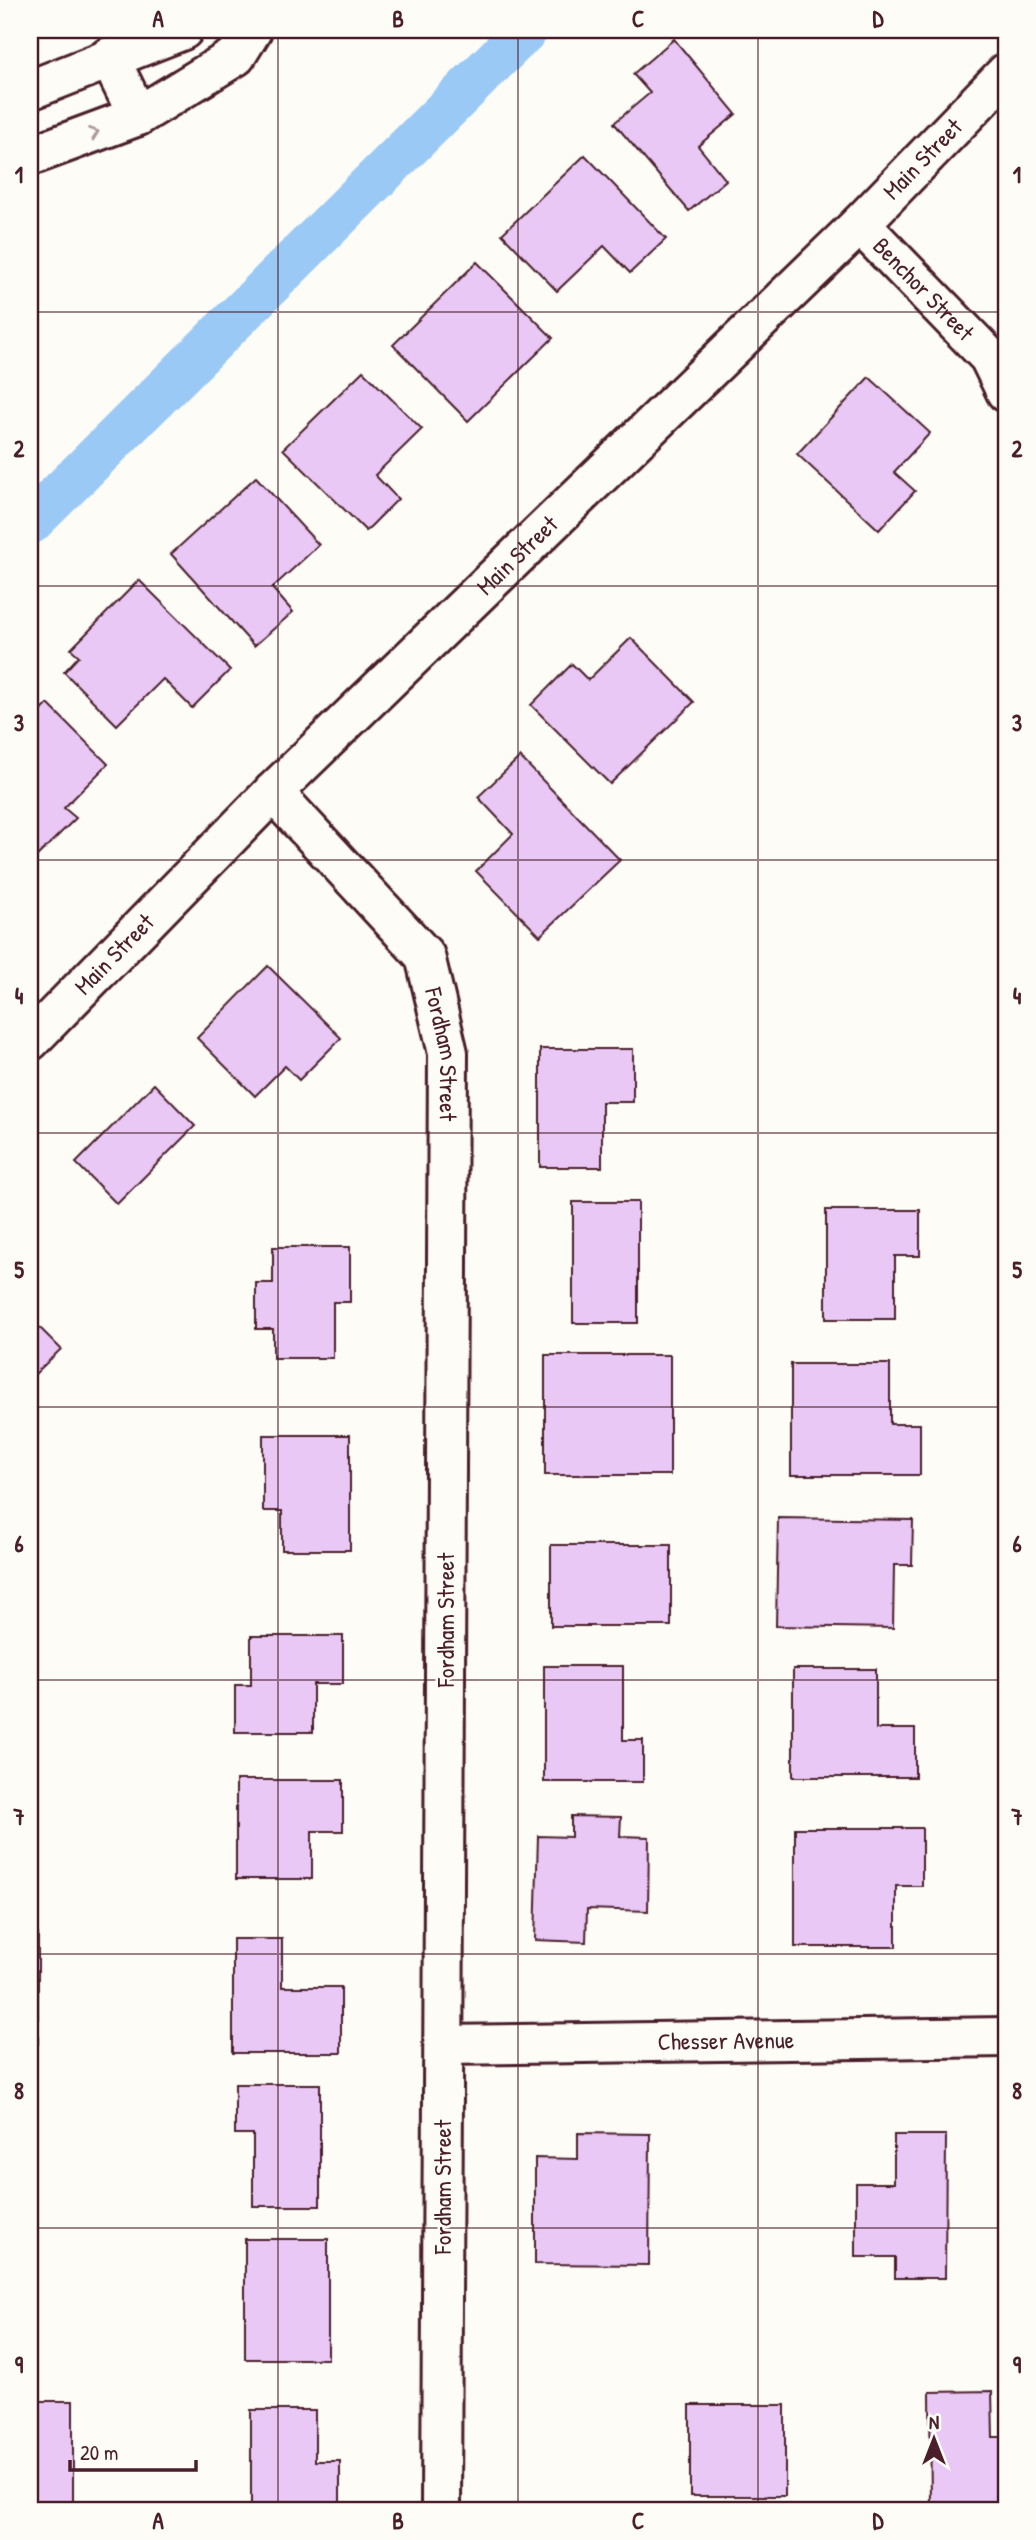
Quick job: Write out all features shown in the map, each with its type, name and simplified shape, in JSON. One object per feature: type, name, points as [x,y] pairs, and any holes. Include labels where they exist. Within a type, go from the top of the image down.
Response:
[{"type":"street","points":[[30,90],[183,30]]},
{"type":"street","points":[[30,156],[138,116],[236,55],[252,30]]},
{"type":"street","points":[[109,57],[138,116]]},
{"type":"street","name":"Main Street","points":[[30,1041],[273,792],[860,224],[1006,73]]},
{"type":"street","name":"Benchor Street","points":[[860,224],[989,357],[1006,392]]},
{"type":"street","name":"Fordham Street","points":[[273,792],[425,956],[448,1053],[440,2510]]},
{"type":"street","name":"Chesser Avenue","points":[[444,2045],[1006,2037]]},
{"type":"building","points":[[674,39],[736,114],[698,146],[726,180],[689,211],[614,123],[650,93],[633,74]]},
{"type":"building","points":[[585,155],[666,239],[630,273],[604,246],[557,291],[502,234]]},
{"type":"building","points":[[477,262],[553,338],[468,421],[393,345]]},
{"type":"building","points":[[363,371],[422,429],[375,475],[398,499],[366,531],[283,449]]},
{"type":"building","points":[[869,377],[930,433],[894,472],[915,491],[879,530],[797,454]]},
{"type":"building","points":[[256,477],[319,545],[272,588],[293,612],[254,646],[171,554]]},
{"type":"building","points":[[139,580],[230,670],[192,708],[163,679],[117,725],[64,672],[79,656],[71,649]]},
{"type":"building","points":[[631,638],[694,702],[610,784],[531,705],[572,664],[588,680]]},
{"type":"building","points":[[48,704],[108,764],[64,808],[76,818],[36,857],[30,851],[30,723]]},
{"type":"building","points":[[520,757],[620,860],[540,936],[476,871],[513,834],[478,797]]},
{"type":"building","points":[[268,966],[341,1038],[299,1080],[285,1066],[255,1096],[197,1038]]},
{"type":"building","points":[[540,1049],[633,1049],[633,1102],[602,1102],[602,1167],[540,1167]]},
{"type":"building","points":[[154,1084],[195,1126],[117,1204],[76,1163]]},
{"type":"building","points":[[573,1202],[638,1202],[638,1323],[573,1323]]},
{"type":"building","points":[[826,1210],[920,1210],[920,1256],[895,1256],[895,1319],[826,1319]]},
{"type":"building","points":[[273,1247],[350,1247],[350,1302],[333,1302],[333,1358],[273,1358],[273,1329],[256,1329],[256,1283],[273,1283]]},
{"type":"building","points":[[30,1318],[61,1349],[30,1379]]},
{"type":"building","points":[[545,1355],[670,1355],[670,1475],[545,1475]]},
{"type":"building","points":[[791,1364],[890,1364],[890,1424],[920,1424],[920,1475],[791,1475]]},
{"type":"building","points":[[263,1435],[350,1435],[350,1550],[282,1550],[282,1511],[263,1511]]},
{"type":"building","points":[[778,1518],[913,1520],[912,1565],[894,1565],[893,1628],[776,1626]]},
{"type":"building","points":[[551,1545],[671,1545],[671,1626],[551,1626]]},
{"type":"building","points":[[251,1636],[343,1636],[343,1684],[313,1684],[313,1732],[235,1732],[235,1685],[251,1685]]},
{"type":"building","points":[[544,1666],[623,1666],[623,1740],[643,1740],[643,1782],[544,1782]]},
{"type":"building","points":[[793,1669],[876,1669],[876,1729],[915,1729],[915,1777],[793,1777]]},
{"type":"building","points":[[236,1780],[343,1780],[343,1831],[312,1831],[312,1879],[236,1879]]},
{"type":"building","points":[[571,1816],[621,1817],[620,1836],[649,1837],[648,1911],[587,1909],[586,1942],[535,1940],[538,1836],[571,1837]]},
{"type":"building","points":[[795,1828],[922,1828],[922,1886],[896,1886],[896,1947],[795,1947]]},
{"type":"building","points":[[30,1934],[38,1934],[38,2044],[30,2044]]},
{"type":"building","points":[[233,1939],[282,1939],[282,1987],[341,1987],[341,2053],[233,2053]]},
{"type":"building","points":[[235,2084],[320,2084],[320,2206],[253,2206],[253,2134],[235,2134]]},
{"type":"building","points":[[578,2133],[650,2134],[649,2265],[535,2264],[535,2158],[578,2159]]},
{"type":"building","points":[[894,2135],[946,2135],[945,2278],[895,2278],[895,2257],[856,2257],[856,2183],[894,2183]]},
{"type":"building","points":[[245,2239],[328,2239],[328,2359],[245,2359]]},
{"type":"building","points":[[992,2391],[993,2437],[1006,2437],[1006,2510],[931,2510],[930,2392]]},
{"type":"building","points":[[30,2401],[73,2401],[73,2510],[30,2510]]},
{"type":"building","points":[[690,2405],[785,2405],[785,2496],[690,2496]]},
{"type":"building","points":[[251,2410],[315,2410],[315,2461],[340,2461],[340,2510],[251,2510]]},
{"type":"waterway","points":[[30,523],[526,30]]}]
